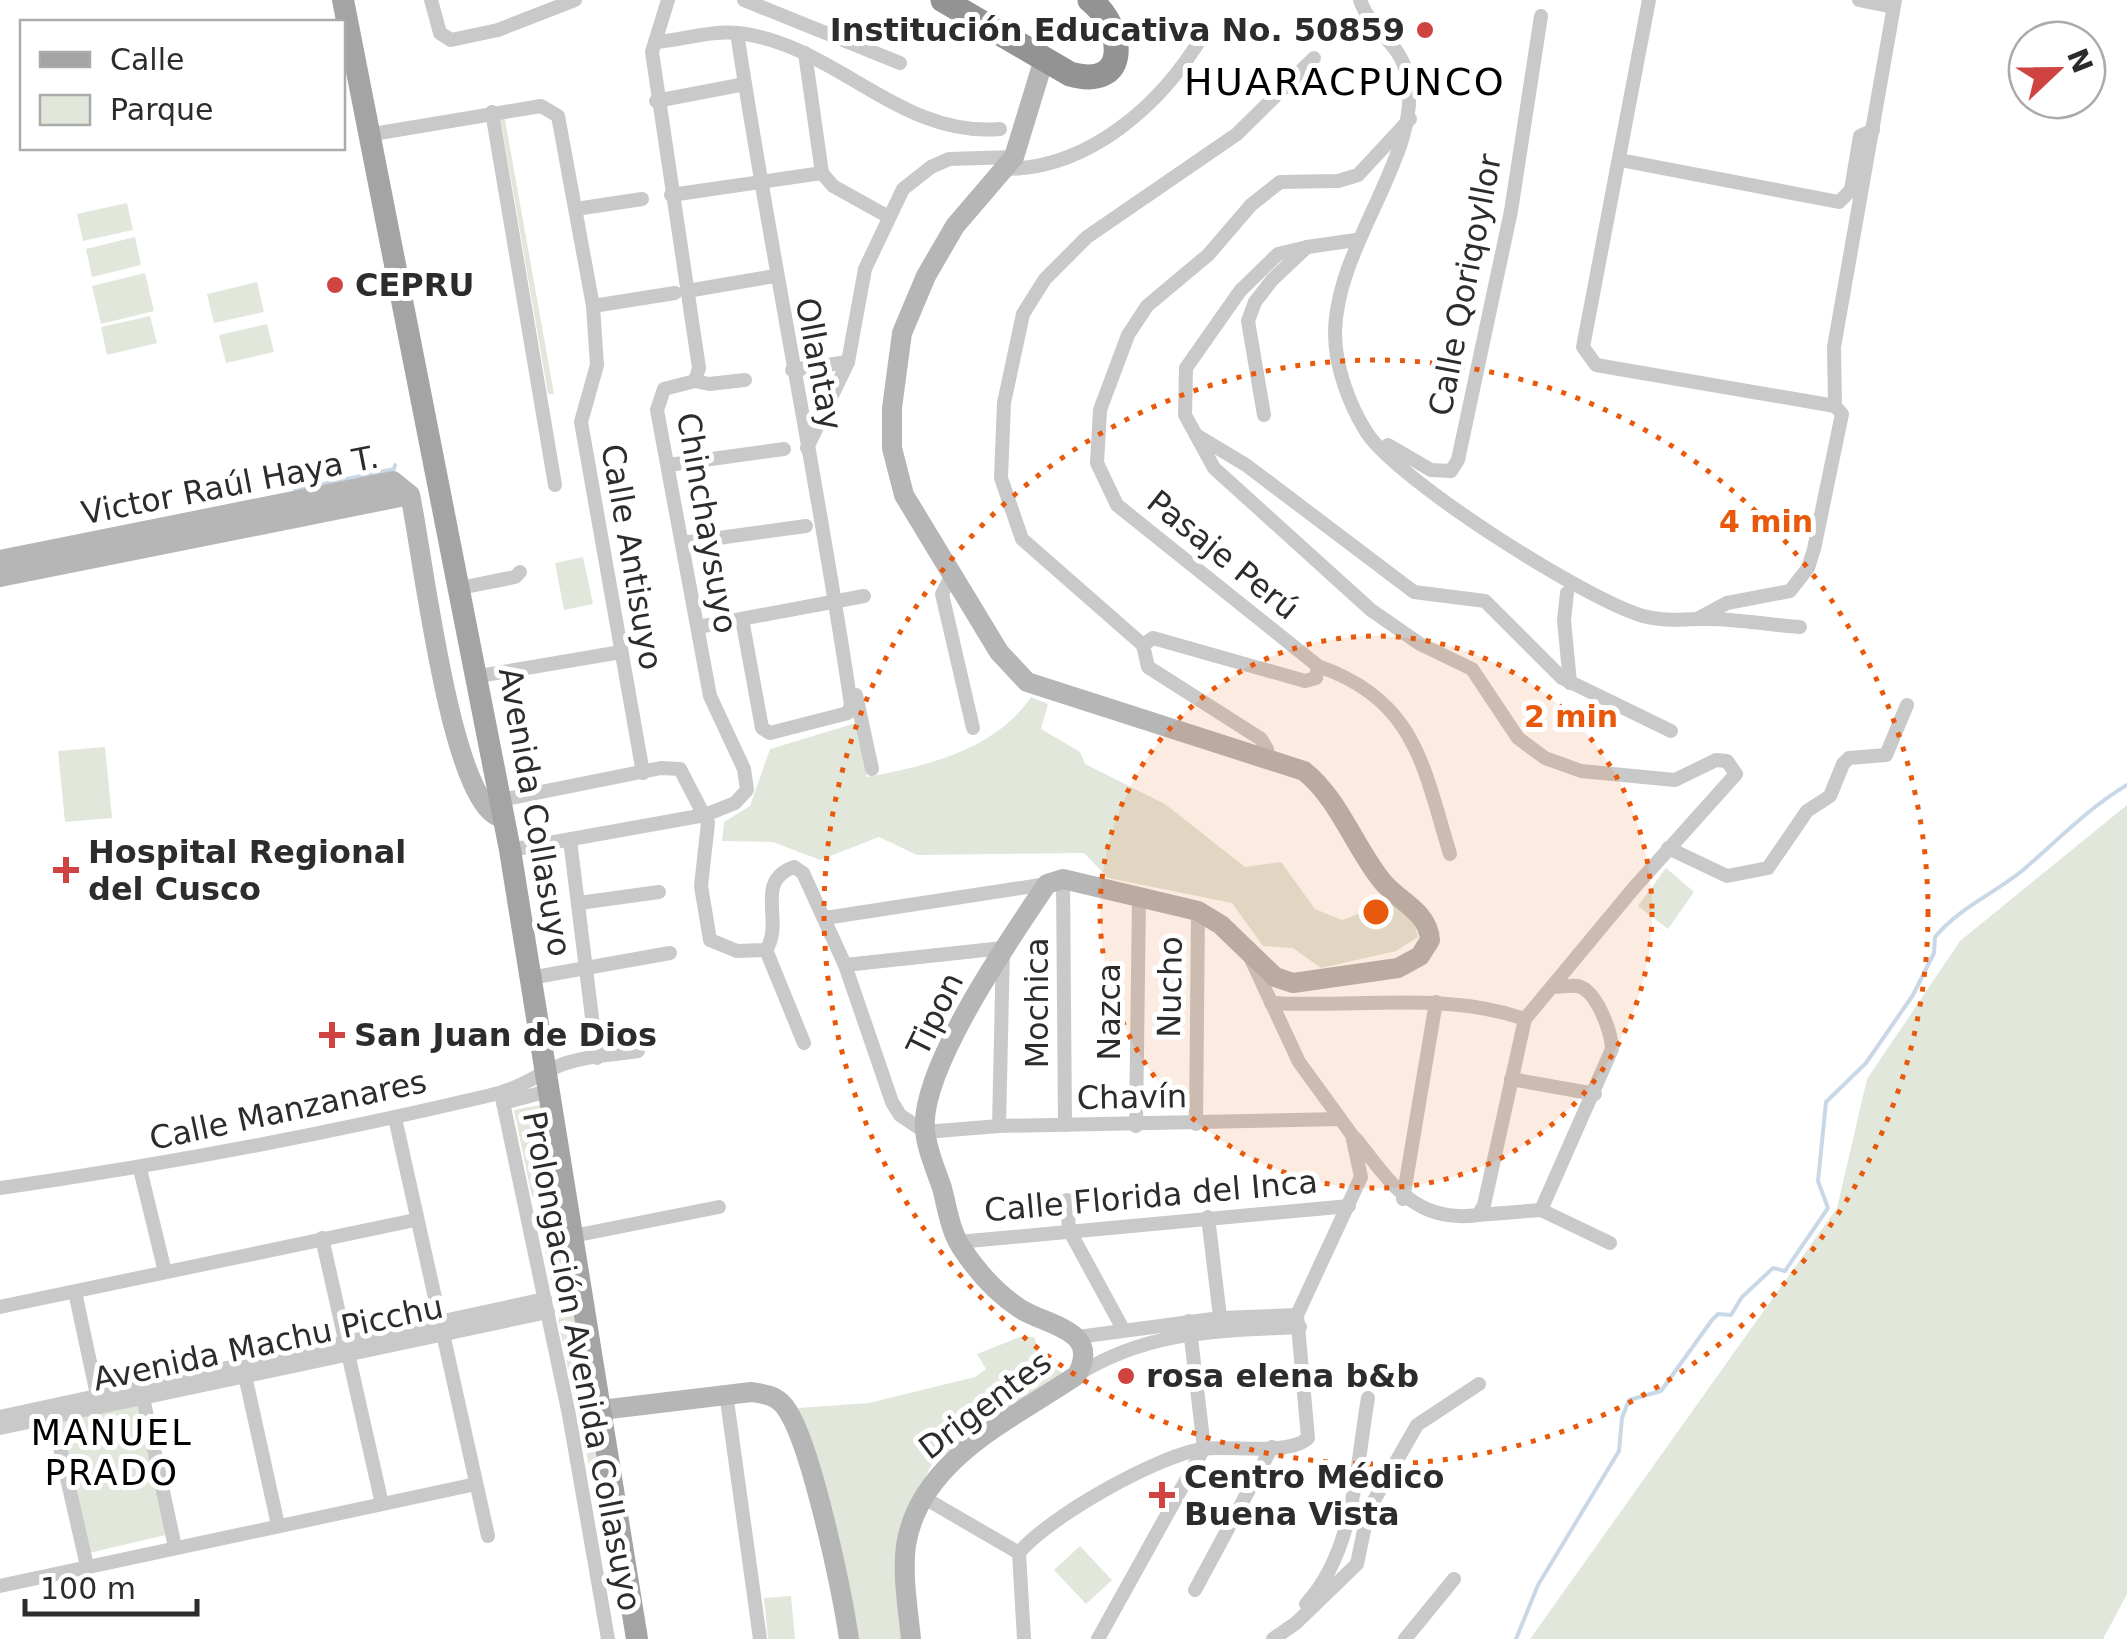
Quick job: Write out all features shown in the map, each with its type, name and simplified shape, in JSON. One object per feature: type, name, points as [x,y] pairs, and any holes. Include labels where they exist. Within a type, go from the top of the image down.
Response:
[{"type":"highway","points":[[944,0],[1082,77],[1100,76],[1112,67],[1118,51],[1114,28],[1090,0]]},
{"type":"main road","name":"Avenida Collasuyo","points":[[343,0],[479,676],[637,1639]]},
{"type":"street","points":[[431,0],[440,33],[451,40],[498,30],[575,0]]},
{"type":"street","name":"Chinchaysuyo","points":[[668,0],[668,11],[654,42],[656,101],[681,292],[699,368],[695,381],[669,386],[659,398],[657,410],[710,696],[744,769],[748,790],[734,803],[705,815]]},
{"type":"street","points":[[744,0],[900,63]]},
{"type":"street","points":[[1360,0],[1369,22],[1397,48],[1411,96],[1410,118],[1356,240],[1340,296],[1336,356],[1368,434],[1437,498],[1620,608],[1668,622],[1698,618],[1800,627]]},
{"type":"street","points":[[1649,0],[1583,348],[1588,360],[1601,366],[1835,406],[1842,414],[1814,549],[1800,582],[1779,596],[1726,603],[1698,618]]},
{"type":"street","points":[[1835,406],[1834,347],[1894,3],[1859,0]]},
{"type":"street","name":"Calle Qoriqoyllor","points":[[1368,434],[1431,470],[1451,471],[1458,460],[1511,210],[1541,16]]},
{"type":"street","points":[[654,42],[737,33],[806,53],[933,124],[968,132],[1000,129]]},
{"type":"street","name":"Ollantay","points":[[737,33],[758,181],[836,602],[851,705],[841,717],[770,732],[758,719],[742,619]]},
{"type":"street","points":[[807,448],[848,362],[861,284],[887,216],[904,189],[930,167],[949,160],[1010,163],[1033,169],[1085,152],[1144,109],[1202,35]]},
{"type":"street","points":[[806,53],[822,173],[833,186],[887,216]]},
{"type":"street","points":[[1264,757],[1266,746],[1256,735],[1148,667],[1143,645],[1022,539],[1001,478],[1004,403],[1023,314],[1045,280],[1087,237],[1236,134],[1314,58]]},
{"type":"street","points":[[825,918],[1055,882],[1198,911],[1221,924],[1275,977],[1309,984],[1398,968],[1420,956],[1430,940],[1423,918],[1388,888],[1363,857],[1326,792],[1304,771],[1036,687],[999,652],[900,488],[892,448],[892,408],[902,333],[926,276],[956,226],[1010,163],[1044,59]]},
{"type":"street","points":[[656,101],[745,84]]},
{"type":"street","name":"Calle Antisuyo","points":[[492,112],[541,106],[558,116],[593,306],[597,366],[581,422],[644,773]]},
{"type":"street","points":[[373,134],[492,112],[555,485]]},
{"type":"street","name":"Pasaje Perú","points":[[1143,645],[1154,638],[1305,682],[1316,678],[1318,666],[1117,505],[1098,463],[1100,410],[1128,335],[1147,306],[1208,255],[1250,205],[1280,182],[1338,181],[1358,175],[1410,118]]},
{"type":"street","points":[[1620,160],[1838,202],[1850,190],[1860,136],[1873,130]]},
{"type":"street","points":[[671,195],[822,173]]},
{"type":"street","points":[[576,209],[642,200]]},
{"type":"street","points":[[1356,240],[1278,254],[1240,291],[1186,368],[1182,400],[1191,432],[1214,468],[1371,610],[1420,644],[1472,669],[1518,738],[1545,758],[1581,771],[1675,780],[1716,760],[1734,766],[1736,774],[1732,783],[1668,848],[1525,1019],[1484,1205],[1478,1215]]},
{"type":"street","points":[[1264,415],[1248,321],[1272,280],[1308,247]]},
{"type":"street","points":[[593,306],[775,276]]},
{"type":"street","points":[[792,370],[848,362]]},
{"type":"street","points":[[695,381],[709,384],[745,380]]},
{"type":"street","points":[[1191,432],[1246,465],[1414,592],[1485,601],[1570,683],[1671,731]]},
{"type":"street","points":[[668,465],[784,450]]},
{"type":"street","name":"Victor Raúl Haya T.","points":[[0,578],[320,504],[392,481],[410,495],[445,692],[467,775],[482,807],[502,809]]},
{"type":"street","name":"Victor Raúl Haya T.","points":[[0,560],[320,504]]},
{"type":"street","points":[[682,543],[806,526]]},
{"type":"street","points":[[460,588],[516,577],[520,572]]},
{"type":"street","points":[[952,575],[942,594],[973,728]]},
{"type":"street","points":[[1568,592],[1564,620],[1570,683]]},
{"type":"street","points":[[698,627],[864,596]]},
{"type":"street","points":[[836,602],[872,769]]},
{"type":"street","points":[[479,676],[621,652]]},
{"type":"street","points":[[1318,666],[1367,690],[1408,728],[1450,854]]},
{"type":"street","points":[[1668,848],[1727,876],[1768,868],[1807,811],[1830,796],[1842,764],[1849,758],[1886,755],[1907,705]]},
{"type":"street","points":[[502,809],[644,773],[680,769],[705,815],[708,829],[700,886],[710,940],[737,951],[766,950]]},
{"type":"street","points":[[510,850],[705,815]]},
{"type":"street","points":[[570,840],[589,966],[597,1058]]},
{"type":"street","points":[[804,1043],[766,950],[774,932],[770,894],[774,881],[779,872],[794,867],[814,890],[892,1102],[900,1114],[925,1132]]},
{"type":"street","name":"Tipon","points":[[1055,882],[1004,948],[970,1004],[931,1092],[925,1132],[958,1242],[984,1279],[1020,1309],[1078,1336]]},
{"type":"street","name":"Mochica","points":[[1055,882],[1065,1126]]},
{"type":"street","points":[[579,903],[659,892]]},
{"type":"street","name":"Nazca","points":[[1136,1126],[1139,898]]},
{"type":"street","name":"Nucho","points":[[1196,1124],[1198,911]]},
{"type":"street","points":[[844,964],[1004,948],[998,1126]]},
{"type":"street","points":[[1246,949],[1299,1062],[1402,1198],[1416,1207],[1478,1215],[1541,1210],[1610,1243]]},
{"type":"street","points":[[530,978],[670,954]]},
{"type":"street","points":[[1541,1210],[1612,1049],[1611,1036],[1590,993],[1578,986],[1553,987]]},
{"type":"street","points":[[1271,1003],[1340,1007],[1436,1002],[1487,1006],[1525,1019]]},
{"type":"street","points":[[1402,1198],[1436,1002]]},
{"type":"street","name":"Calle Manzanares","points":[[0,1188],[140,1169],[502,1098],[547,1084],[556,1067],[638,1051]]},
{"type":"street","points":[[1511,1078],[1594,1094]]},
{"type":"street","name":"Prolongación Avenida Collasuyo","points":[[502,1098],[546,1306],[608,1639]]},
{"type":"street","points":[[395,1118],[488,1536]]},
{"type":"street","name":"Chavín","points":[[925,1132],[998,1126],[1340,1119]]},
{"type":"street","points":[[1024,1639],[1019,1554],[1036,1532],[1147,1469],[1204,1448],[1294,1446],[1308,1438],[1299,1321],[1361,1177],[1352,1135]]},
{"type":"street","points":[[140,1169],[165,1272]]},
{"type":"street","points":[[1066,1200],[1069,1230],[1123,1329]]},
{"type":"street","name":"Calle Florida del Inca","points":[[958,1242],[1349,1206]]},
{"type":"street","points":[[573,1236],[719,1207]]},
{"type":"street","points":[[1208,1217],[1221,1324]]},
{"type":"street","points":[[0,1307],[415,1220]]},
{"type":"street","points":[[322,1238],[382,1504]]},
{"type":"street","points":[[75,1292],[99,1402]]},
{"type":"street","name":"Avenida Machu Picchu","points":[[0,1428],[99,1402],[546,1306]]},
{"type":"street","points":[[1078,1336],[1123,1329],[1299,1321]]},
{"type":"street","points":[[1076,1375],[1122,1348],[1189,1328]]},
{"type":"street","points":[[1098,1639],[1204,1448],[1189,1328]]},
{"type":"street","name":"Drigentes","points":[[911,1639],[906,1546],[921,1496],[946,1464],[1076,1375],[1084,1350],[1078,1336]]},
{"type":"street","points":[[244,1371],[278,1526]]},
{"type":"street","name":"Avenida Machu Picchu","points":[[0,1417],[143,1398],[244,1371]]},
{"type":"street","points":[[1276,1636],[1322,1600],[1357,1564],[1368,1510],[1417,1424],[1478,1384]]},
{"type":"street","points":[[726,1393],[760,1639]]},
{"type":"street","points":[[601,1410],[726,1393],[771,1395],[784,1405],[795,1426],[828,1539],[850,1639]]},
{"type":"street","points":[[143,1398],[176,1547]]},
{"type":"street","points":[[1276,1636],[1332,1572],[1342,1540],[1368,1398]]},
{"type":"street","points":[[53,1417],[87,1566]]},
{"type":"street","points":[[1195,1590],[1272,1447]]},
{"type":"street","points":[[0,1586],[476,1484]]},
{"type":"street","points":[[921,1496],[1019,1554]]},
{"type":"street","points":[[1406,1639],[1454,1580]]},
{"type":"green space","points":[[504,114],[554,394],[548,394],[500,115]]},
{"type":"green space","points":[[127,203],[133,230],[83,241],[77,214]]},
{"type":"green space","points":[[135,237],[141,265],[92,277],[86,249]]},
{"type":"green space","points":[[145,273],[154,311],[101,324],[92,286]]},
{"type":"green space","points":[[257,282],[264,312],[214,323],[207,294]]},
{"type":"green space","points":[[150,316],[157,343],[107,355],[101,327]]},
{"type":"green space","points":[[267,324],[274,352],[226,363],[219,335]]},
{"type":"green space","points":[[583,557],[593,604],[564,610],[555,563]]},
{"type":"green space","points":[[1031,697],[1048,704],[1041,729],[1080,752],[1085,764],[1165,804],[1245,867],[1281,862],[1315,909],[1342,920],[1390,902],[1413,919],[1418,937],[1396,951],[1321,968],[1293,948],[1263,946],[1232,903],[1108,878],[1084,853],[917,855],[879,837],[820,860],[773,842],[722,841],[724,822],[750,806],[770,749],[856,723],[867,777],[890,773],[936,761],[979,743],[1016,715]]},
{"type":"green space","points":[[105,747],[112,818],[65,822],[58,751]]},
{"type":"green space","points":[[2127,805],[2127,1594],[2103,1639],[1530,1639],[1837,1208],[1867,1079],[1960,941]]},
{"type":"green space","points":[[1666,868],[1694,892],[1668,929],[1638,906]]},
{"type":"green space","points":[[540,1105],[555,1193],[532,1197],[514,1110]]},
{"type":"green space","points":[[559,1201],[573,1297],[566,1298],[552,1286],[536,1203]]},
{"type":"green space","points":[[572,1305],[588,1407],[576,1408],[558,1320],[565,1306]]},
{"type":"green space","points":[[1020,1337],[1034,1337],[1041,1358],[1065,1375],[932,1464],[921,1486],[904,1639],[855,1639],[840,1563],[798,1408],[869,1403],[975,1377],[986,1369],[977,1354]]},
{"type":"green space","points":[[141,1402],[170,1534],[89,1553],[60,1420]]},
{"type":"green space","points":[[591,1417],[616,1564],[607,1564],[580,1418]]},
{"type":"green space","points":[[1080,1546],[1112,1580],[1086,1604],[1054,1570]]},
{"type":"green space","points":[[791,1596],[795,1639],[768,1639],[764,1598]]},
{"type":"waterway","points":[[295,490],[394,469],[395,465]]},
{"type":"waterway","points":[[1516,1639],[1538,1585],[1619,1451],[1622,1418],[1629,1400],[1661,1391],[1718,1314],[1731,1315],[1742,1297],[1773,1268],[1785,1271],[1828,1208],[1818,1181],[1826,1102],[1866,1063],[1913,995],[1934,953],[1935,937],[1955,917],[2012,879],[2127,785]]},
{"type":"place","name":"Institución Educativa No. 50859","points":[[1425,30]]},
{"type":"place","name":"CEPRU","points":[[335,285]]},
{"type":"place","name":"Hospital Regional del Cusco","points":[[66,870]]},
{"type":"place","name":"San Juan de Dios","points":[[332,1035]]},
{"type":"place","name":"rosa elena b&b","points":[[1126,1376]]},
{"type":"place","name":"Centro Médico Buena Vista","points":[[1162,1495]]},
{"type":"district","name":"HUARACPUNCO","points":[[1345,82]]},
{"type":"district","name":"MANUEL PRADO","points":[[112,1453]]}]
